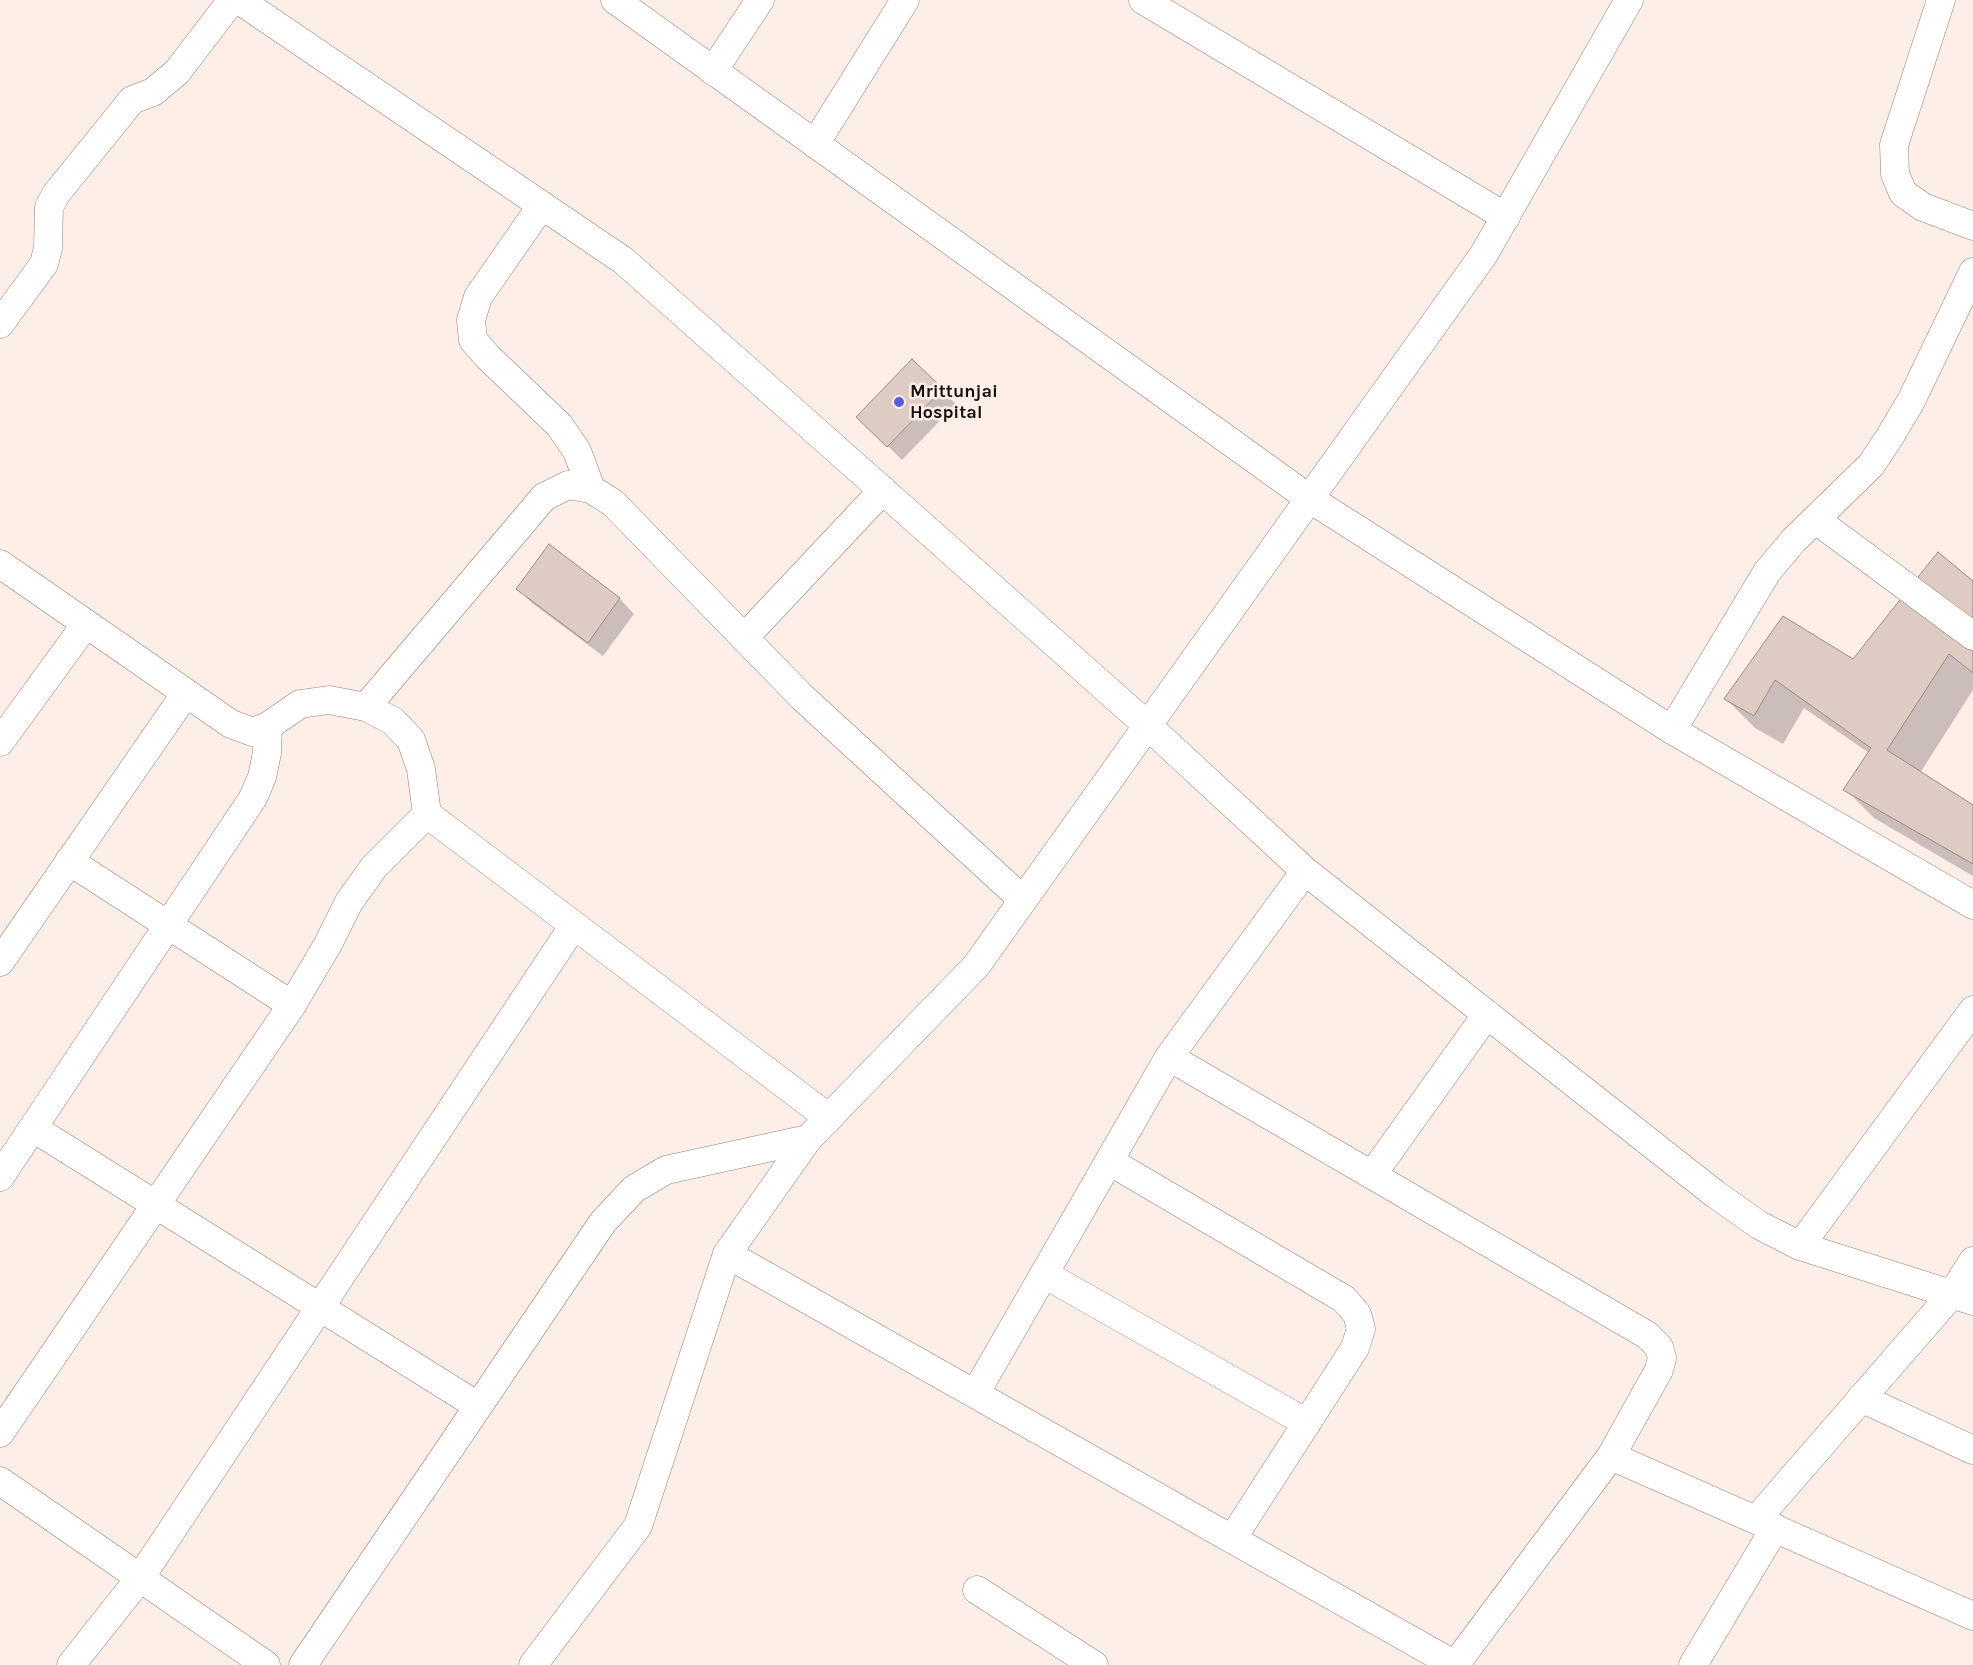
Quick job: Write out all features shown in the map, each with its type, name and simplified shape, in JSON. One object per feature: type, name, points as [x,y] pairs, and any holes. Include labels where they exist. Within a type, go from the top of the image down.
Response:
[{"type":"street","points":[[0,324],[44,264],[48,248],[49,207],[56,194],[132,100],[154,92],[177,72],[232,0]]},
{"type":"street","points":[[239,0],[624,261],[1148,725],[1305,871],[1715,1194],[1759,1225],[1800,1246],[1962,1297]]},
{"type":"street","points":[[615,0],[1310,499],[1672,730],[1973,905]]},
{"type":"street","points":[[713,71],[760,0]]},
{"type":"street","points":[[815,144],[905,0]]},
{"type":"street","points":[[1143,0],[1506,217]]},
{"type":"street","points":[[533,1665],[638,1526],[727,1254],[808,1139],[976,966],[1484,254],[1629,0]]},
{"type":"street","points":[[1941,0],[1894,145],[1895,174],[1903,193],[1923,207],[1973,226]]},
{"type":"street","points":[[542,206],[478,297],[471,320],[473,340],[488,357],[559,425],[577,451],[591,488]]},
{"type":"street","points":[[1672,730],[1767,572],[1794,540],[1871,465],[1889,438],[1911,401],[1973,272]]},
{"type":"street","points":[[366,707],[544,497],[568,485],[591,488],[613,503],[802,697],[1023,900]]},
{"type":"street","points":[[744,638],[883,490]]},
{"type":"street","points":[[1816,520],[1973,636]]},
{"type":"street","points":[[4,576],[86,624],[231,724],[253,732],[268,726],[300,704],[328,700],[366,707],[393,721],[411,740],[421,769],[427,814],[829,1118]]},
{"type":"street","points":[[0,742],[86,624]]},
{"type":"street","points":[[0,962],[186,692]]},
{"type":"street","points":[[0,1177],[253,798],[264,769],[267,753],[268,726]]},
{"type":"street","points":[[0,1434],[292,1005],[349,902],[374,867],[427,814]]},
{"type":"street","points":[[69,861],[292,1005]]},
{"type":"street","points":[[975,1394],[1169,1057],[1305,871]]},
{"type":"street","points":[[71,1665],[140,1578],[574,925]]},
{"type":"street","points":[[1800,1246],[1973,1010]]},
{"type":"street","points":[[1372,1175],[1487,1014]]},
{"type":"street","points":[[727,1254],[1455,1665],[1611,1456],[1659,1370],[1662,1358],[1659,1347],[1647,1335],[1169,1057]]},
{"type":"street","points":[[33,1128],[478,1406]]},
{"type":"street","points":[[302,1665],[603,1222],[634,1189],[666,1170],[808,1139]]},
{"type":"street","points":[[1109,1161],[1344,1299],[1357,1314],[1361,1329],[1355,1348],[1232,1539]]},
{"type":"street","points":[[1693,1665],[1765,1524],[1861,1398],[1962,1297],[1973,1261]]},
{"type":"street","points":[[1044,1274],[1307,1423]]},
{"type":"street","points":[[1861,1398],[1973,1450]]},
{"type":"street","points":[[1611,1456],[1973,1616]]},
{"type":"street","points":[[0,1481],[266,1665]]},
{"type":"street","points":[[977,1590],[1094,1665]]},
{"type":"building","points":[[912,359],[943,389],[887,447],[856,417]]},
{"type":"building","points":[[549,544],[620,598],[588,643],[516,589]]},
{"type":"building","points":[[1938,552],[1973,581],[1973,673],[1949,654],[1887,750],[1973,805],[1973,864],[1843,790],[1871,748],[1775,680],[1754,716],[1724,699],[1783,616],[1853,659]]},
{"type":"place","name":"Mrittunjai Hospital","points":[[899,402]]}]
